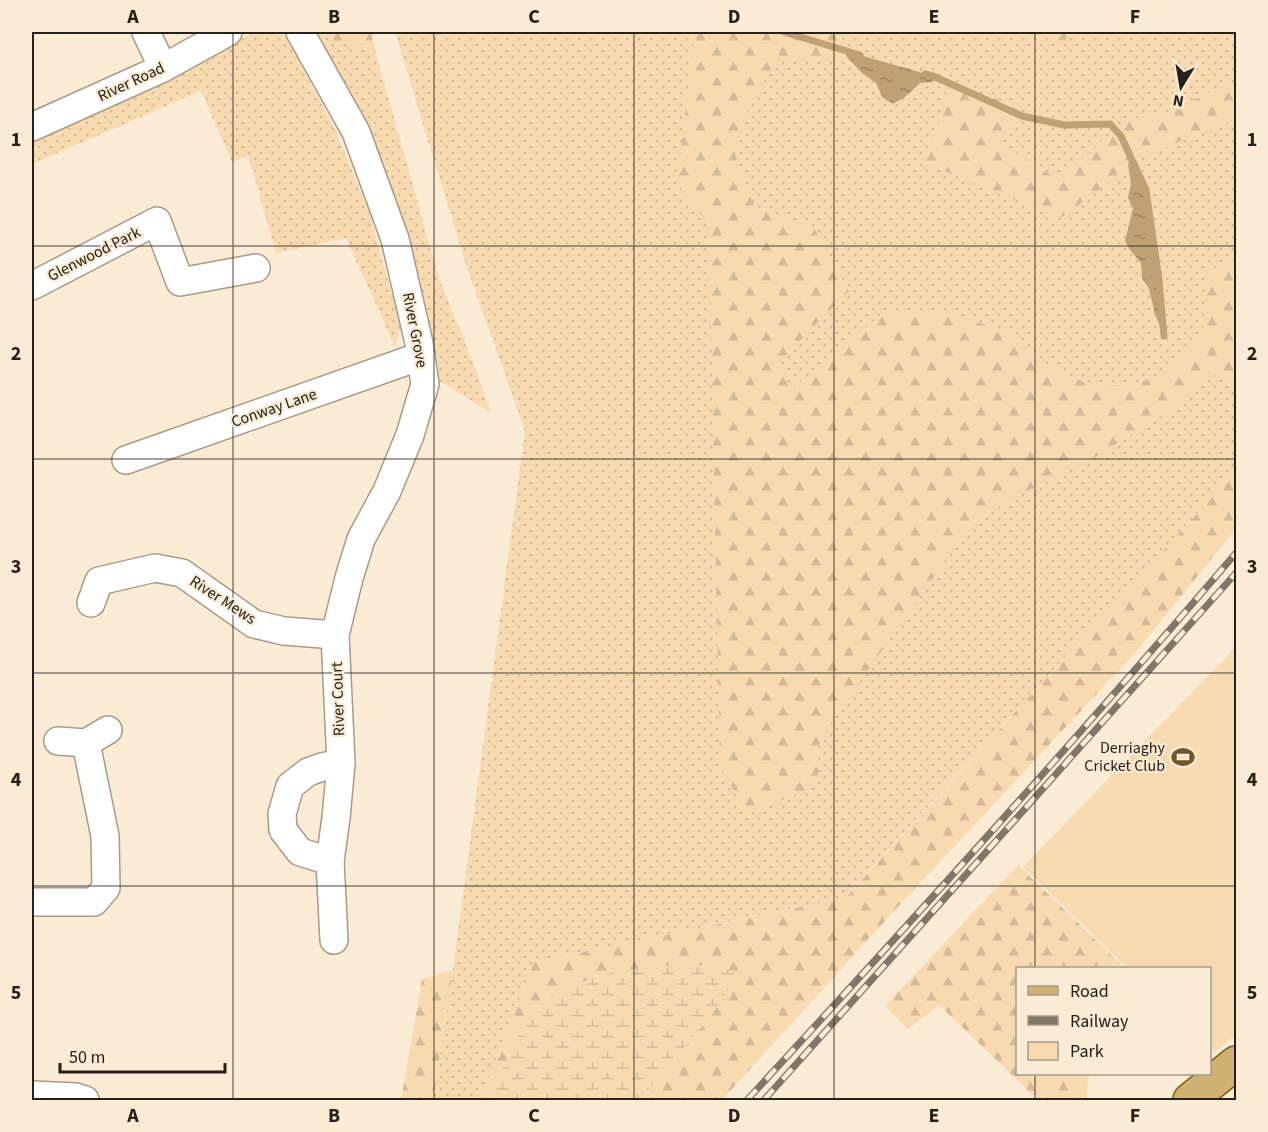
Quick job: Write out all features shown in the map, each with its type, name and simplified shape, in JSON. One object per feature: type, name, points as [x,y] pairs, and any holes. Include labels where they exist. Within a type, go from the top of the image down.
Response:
[{"type":"main road","points":[[1190,1101],[1236,1063]]},
{"type":"street","points":[[146,32],[163,68]]},
{"type":"street","name":"River Road","points":[[32,127],[163,68],[228,32]]},
{"type":"street","name":"River Grove","points":[[300,32],[356,132],[395,239],[425,384],[410,435],[387,491],[362,539],[349,578],[335,635]]},
{"type":"street","name":"Glenwood Park","points":[[32,286],[157,221],[180,282],[256,268]]},
{"type":"street","name":"Conway Lane","points":[[126,460],[421,356]]},
{"type":"street","name":"River Mews","points":[[91,603],[99,581],[155,568],[182,573],[254,624],[284,631],[335,635]]},
{"type":"street","name":"River Court","points":[[334,940],[330,861],[341,763],[335,635]]},
{"type":"street","points":[[32,902],[94,902],[106,888],[105,836],[97,737],[58,741]]},
{"type":"street","points":[[330,861],[300,852],[283,830],[282,814],[291,786],[308,772],[341,763]]},
{"type":"street","points":[[32,1095],[76,1097],[85,1101]]},
{"type":"green space","points":[[277,32],[286,37],[336,131],[368,210],[401,326],[395,347],[346,238],[276,253],[248,156],[232,162],[201,91],[32,164],[32,139],[250,34]]},
{"type":"green space","points":[[318,32],[330,32],[333,41],[360,47],[374,46],[439,279],[491,413],[438,380],[438,361],[401,222],[377,156]]},
{"type":"green space","points":[[330,32],[371,32],[374,46],[360,47],[333,41]]},
{"type":"green space","points":[[395,32],[1236,32],[1236,471],[844,898],[534,962],[480,1100],[433,1100],[453,970],[525,431],[466,265]]},
{"type":"green space","points":[[680,32],[826,32],[843,37],[840,62],[778,57],[745,115],[736,161],[755,208],[814,228],[849,291],[779,362],[791,390],[882,314],[951,314],[1013,333],[1043,363],[1092,386],[1124,385],[1164,376],[1202,339],[1207,271],[1236,259],[1236,383],[1209,373],[1175,408],[1095,457],[1000,505],[960,540],[820,738],[817,786],[747,814],[720,766],[709,225],[677,183],[694,40]]},
{"type":"green space","points":[[1046,32],[1075,32],[1063,41]]},
{"type":"green space","points":[[1236,81],[1236,119],[1142,157],[1061,218],[924,163],[941,117],[948,89],[1024,104],[1000,143],[1059,180],[1125,120],[1162,114]]},
{"type":"green space","points":[[1236,471],[1236,529],[1134,654],[895,910],[722,1100],[640,1100],[703,1025],[653,966],[601,975],[550,995],[499,1077],[493,1100],[480,1100],[534,962],[845,898]]},
{"type":"green space","name":"Derriaghy Cricket Club","points":[[1236,647],[1236,1035],[1215,1052],[1211,1048],[1211,967],[1127,967],[1023,867]]},
{"type":"green space","points":[[1018,865],[1124,967],[1016,967],[1016,1075],[1089,1075],[1086,1100],[1038,1100],[939,1005],[908,1029],[885,1006]]},
{"type":"green space","points":[[711,965],[739,974],[703,1025],[640,1100],[493,1100],[499,1077],[520,1032],[550,995],[601,975],[653,966]]},
{"type":"green space","points":[[453,970],[433,1100],[401,1100],[422,979]]},
{"type":"water","points":[[846,51],[933,76],[932,82],[920,83],[905,97],[893,104],[882,97],[876,83],[862,73],[846,56]]},
{"type":"water","points":[[1131,158],[1146,190],[1159,280],[1164,336],[1155,314],[1149,289],[1142,278],[1141,263],[1125,241],[1133,208],[1128,198],[1131,183],[1128,165]]},
{"type":"waterway","points":[[784,32],[860,55]]},
{"type":"waterway","points":[[925,74],[1022,116],[1064,125],[1110,124],[1121,136],[1146,190],[1159,280],[1164,336]]},
{"type":"railway","points":[[747,1100],[994,829],[1236,553]]},
{"type":"railway","points":[[764,1100],[1236,573]]},
{"type":"place","name":"Derriaghy Cricket Club","points":[[1183,757]]}]
